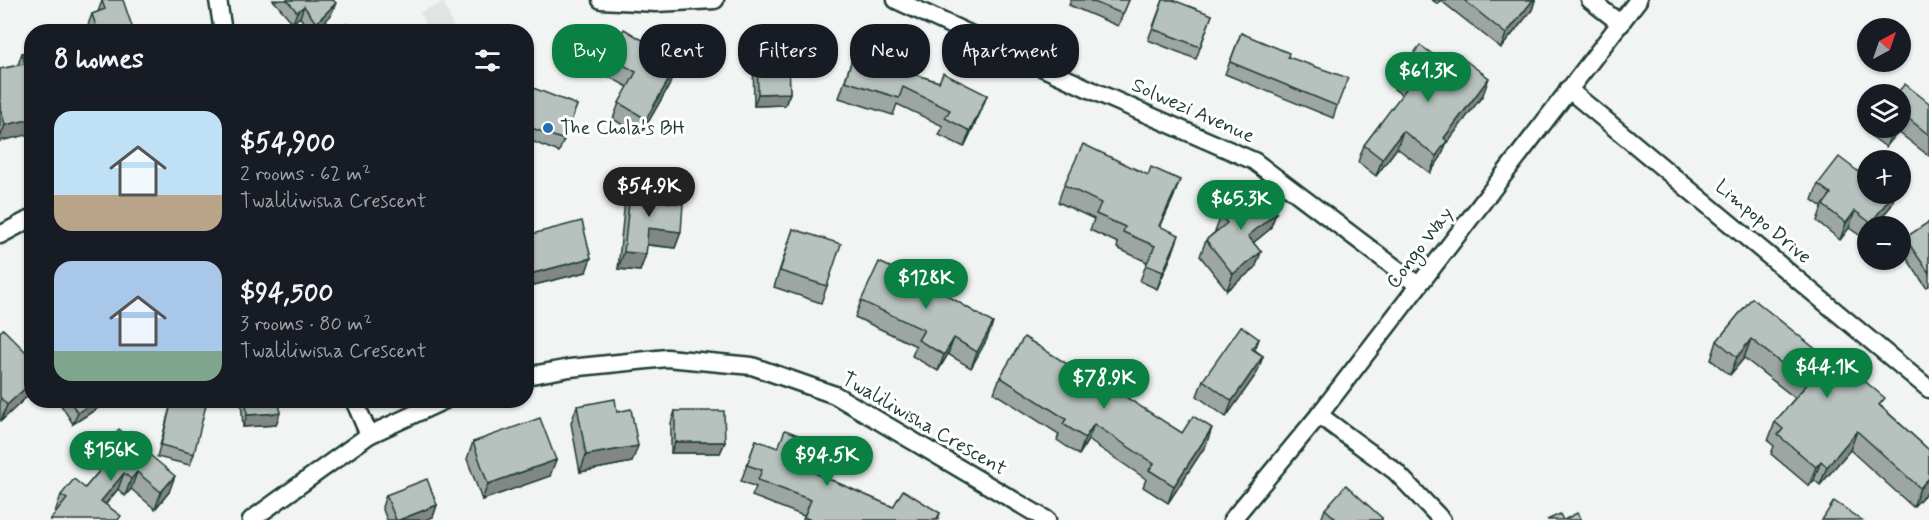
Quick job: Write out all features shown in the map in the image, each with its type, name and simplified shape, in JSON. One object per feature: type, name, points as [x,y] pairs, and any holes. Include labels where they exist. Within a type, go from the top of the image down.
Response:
[{"type":"street","points":[[218,0],[222,24]]},
{"type":"street","points":[[601,0],[656,3],[715,0]]},
{"type":"street","points":[[1590,0],[1621,24]]},
{"type":"street","name":"Congo Way","points":[[1232,520],[1319,415],[1638,0]]},
{"type":"street","name":"Solwezi Avenue","points":[[904,2],[1089,89],[1254,160],[1418,285]]},
{"type":"street","name":"Limpopo Drive","points":[[1568,89],[1929,389]]},
{"type":"street","points":[[0,234],[24,222]]},
{"type":"street","name":"Twaliliwisha Crescent","points":[[534,375],[570,368],[667,358],[752,366],[835,395],[1047,520]]},
{"type":"street","points":[[357,408],[369,435]]},
{"type":"street","points":[[250,520],[369,435],[428,408]]},
{"type":"street","points":[[1319,415],[1395,471],[1442,520]]},
{"type":"shaded area","points":[[444,3],[452,24],[425,24],[420,12]]},
{"type":"building","points":[[123,0],[131,24],[95,24],[92,14],[105,9],[102,1]]},
{"type":"building","points":[[287,0],[333,0],[336,3],[316,23],[304,6],[297,12]]},
{"type":"building","points":[[1089,0],[1129,0],[1123,14]]},
{"type":"building","points":[[1163,0],[1173,0],[1212,15],[1200,47],[1153,29]]},
{"type":"building","points":[[1464,0],[1533,0],[1506,34]]},
{"type":"building","points":[[627,31],[639,38],[639,78],[670,78],[646,119],[619,103],[636,72],[627,67]]},
{"type":"building","points":[[1241,33],[1289,53],[1288,57],[1348,78],[1337,106],[1230,62]]},
{"type":"building","points":[[1420,45],[1457,72],[1466,61],[1489,78],[1444,138],[1447,141],[1436,156],[1403,131],[1382,159],[1364,145],[1412,81],[1400,72]]},
{"type":"building","points":[[24,64],[24,121],[5,125],[0,105],[0,69]]},
{"type":"building","points":[[850,66],[850,78],[926,78],[939,82],[942,75],[942,78],[953,78],[987,95],[970,131],[945,118],[950,110],[903,87],[899,98],[845,81]]},
{"type":"building","points":[[758,78],[790,78],[790,93],[758,94]]},
{"type":"building","points":[[534,88],[577,105],[564,140],[534,129]]},
{"type":"building","points":[[1911,89],[1929,103],[1929,135],[1911,121]]},
{"type":"building","points":[[1083,144],[1148,175],[1151,167],[1180,180],[1159,226],[1179,235],[1163,272],[1146,265],[1155,246],[1123,232],[1125,227],[1096,214],[1101,203],[1064,185]]},
{"type":"building","points":[[1839,157],[1857,171],[1857,204],[1885,204],[1876,216],[1862,216],[1855,211],[1846,223],[1823,205],[1831,194],[1818,184]]},
{"type":"building","points":[[631,183],[651,185],[650,200],[683,204],[681,232],[648,228],[646,254],[624,252]]},
{"type":"building","points":[[1256,188],[1276,213],[1248,236],[1261,252],[1233,274],[1206,240],[1227,223],[1221,216]]},
{"type":"building","points":[[582,221],[591,258],[534,273],[534,233]]},
{"type":"building","points":[[1929,222],[1929,273],[1911,247],[1911,234]]},
{"type":"building","points":[[793,229],[841,244],[827,286],[780,271]]},
{"type":"building","points":[[879,262],[935,288],[993,323],[977,352],[954,338],[944,355],[918,340],[924,330],[861,301]]},
{"type":"building","points":[[1752,298],[1828,359],[1832,354],[1885,398],[1879,405],[1929,450],[1929,478],[1920,488],[1857,431],[1827,467],[1821,461],[1816,467],[1778,435],[1783,429],[1775,422],[1807,384],[1751,339],[1737,357],[1717,341]]},
{"type":"building","points":[[1241,326],[1259,339],[1252,349],[1263,356],[1232,401],[1203,380]]},
{"type":"building","points":[[3,329],[24,350],[24,389],[7,405],[0,397],[0,332]]},
{"type":"building","points":[[1024,337],[1083,374],[1085,371],[1182,433],[1193,416],[1212,428],[1174,486],[1149,470],[1154,464],[1094,424],[1085,438],[1063,424],[1066,419],[1000,377]]},
{"type":"building","points":[[615,399],[617,412],[631,409],[638,446],[586,455],[577,406]]},
{"type":"building","points":[[75,408],[85,408],[78,413]]},
{"type":"building","points":[[170,408],[205,408],[194,454],[161,445]]},
{"type":"building","points":[[247,408],[280,408],[280,413],[247,415]]},
{"type":"building","points":[[675,411],[724,411],[725,442],[675,442]]},
{"type":"building","points":[[540,418],[556,460],[488,484],[473,442]]},
{"type":"building","points":[[119,429],[175,476],[161,492],[137,472],[131,479],[124,473],[101,501],[121,516],[118,520],[50,520],[67,499],[61,495],[74,479],[85,488],[117,450],[108,443]]},
{"type":"building","points":[[785,430],[811,440],[801,467],[893,507],[903,490],[940,513],[936,520],[811,520],[804,517],[811,500],[758,480],[762,470],[747,465],[756,440],[778,448]]},
{"type":"building","points":[[427,479],[437,505],[396,520],[386,495]]},
{"type":"building","points":[[1346,485],[1382,518],[1381,520],[1337,520],[1325,509]]},
{"type":"building","points":[[1834,501],[1862,520],[1822,520]]},
{"type":"building","points":[[1577,513],[1581,520],[1564,520]]},
{"type":"building","points":[[1560,514],[1563,520],[1547,520]]},
{"type":"place","name":"The Chola's BH","points":[[548,128]]}]
